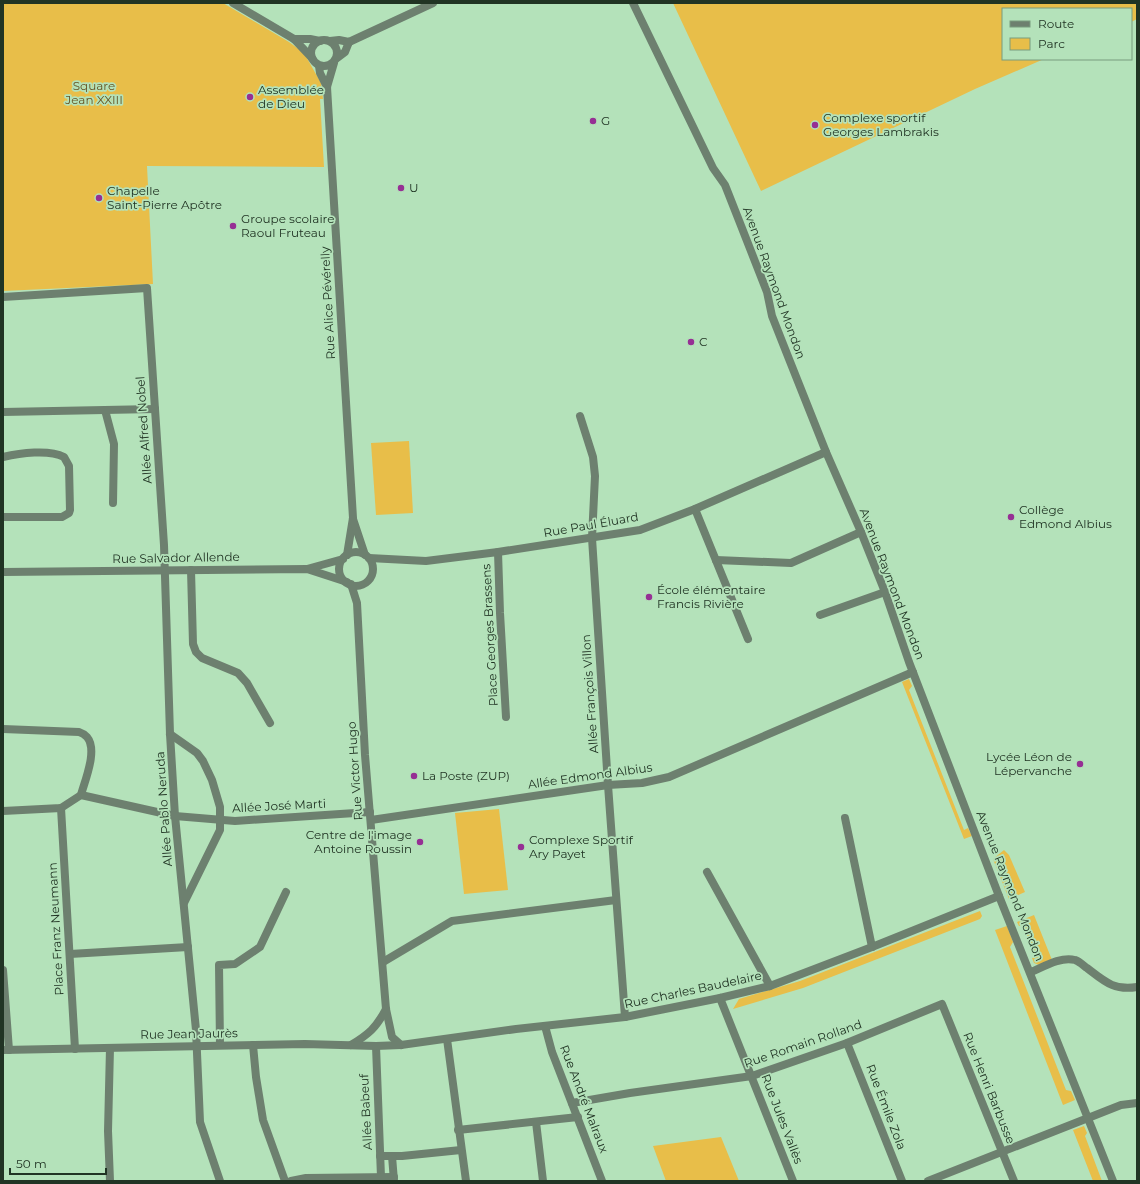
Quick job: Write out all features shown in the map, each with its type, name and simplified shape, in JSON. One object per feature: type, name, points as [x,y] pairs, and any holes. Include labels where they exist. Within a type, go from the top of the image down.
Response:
[{"type":"street","points":[[233,3],[294,39],[319,66],[330,66],[345,52],[349,42]]},
{"type":"street","points":[[294,39],[339,40],[349,42],[433,3]]},
{"type":"street","name":"Avenue Raymond Mondon","points":[[633,3],[713,168],[725,186],[767,292],[772,316],[826,452],[862,532],[913,672],[1113,1181]]},
{"type":"street","points":[[312,58],[311,52],[313,47],[320,40]]},
{"type":"street","points":[[330,41],[338,53],[336,61]]},
{"type":"street","name":"Rue Alice Pévérelly","points":[[336,61],[327,87],[353,518],[345,557]]},
{"type":"street","name":"Rue Alice Pévérelly","points":[[319,66],[320,73],[327,87]]},
{"type":"street","name":"Allée Alfred Nobel","points":[[3,297],[147,288],[164,545],[164,571]]},
{"type":"street","points":[[3,412],[155,409]]},
{"type":"street","points":[[105,410],[114,444],[113,503]]},
{"type":"street","name":"Allée François Villon","points":[[580,416],[593,457],[595,470],[592,538],[625,1017]]},
{"type":"street","name":"Rue Paul Éluard","points":[[367,556],[426,561],[498,552],[640,530],[695,509],[826,452]]},
{"type":"street","points":[[3,457],[36,453],[53,454],[64,458],[69,466],[70,510],[69,513],[62,517],[3,517]]},
{"type":"street","points":[[695,509],[748,639]]},
{"type":"street","name":"Rue Alice Pévérelly","points":[[353,518],[367,556]]},
{"type":"street","points":[[716,560],[791,563],[862,532]]},
{"type":"street","points":[[308,569],[356,552],[367,556],[373,567],[371,577],[362,584],[349,583],[341,574],[340,569],[345,557]]},
{"type":"street","name":"Place Georges Brassens","points":[[498,552],[506,717]]},
{"type":"street","name":"Rue Salvador Allende","points":[[3,572],[308,569],[349,583]]},
{"type":"street","points":[[191,570],[193,644],[196,652],[202,658],[238,673],[247,683],[270,723]]},
{"type":"street","name":"Allée Pablo Neruda","points":[[164,571],[170,734],[175,816],[197,1046],[200,1122],[220,1181]]},
{"type":"street","name":"Rue Victor Hugo","points":[[349,583],[357,603],[365,754],[386,1009],[392,1037],[401,1045]]},
{"type":"street","points":[[820,615],[885,592]]},
{"type":"street","name":"Allée Edmond Albius","points":[[370,816],[608,785],[642,783],[669,777],[913,672]]},
{"type":"street","points":[[3,729],[79,732],[87,737],[90,743],[92,756],[82,795],[61,808],[3,811]]},
{"type":"street","points":[[170,734],[197,753],[203,761],[212,780],[220,807],[220,830],[184,903]]},
{"type":"street","name":"Allée José Marti","points":[[82,795],[175,816],[221,820],[235,821],[370,816]]},
{"type":"street","name":"Place Franz Neumann","points":[[61,808],[75,1049]]},
{"type":"street","points":[[845,818],[872,947]]},
{"type":"street","points":[[707,872],[770,986]]},
{"type":"street","points":[[220,1045],[219,965],[235,964],[260,947],[286,892]]},
{"type":"street","name":"Rue Charles Baudelaire","points":[[376,1046],[401,1045],[625,1017],[720,998],[770,986],[1000,896]]},
{"type":"street","points":[[383,962],[452,921],[616,900]]},
{"type":"street","points":[[70,954],[188,947]]},
{"type":"street","points":[[1031,972],[1064,959],[1076,960],[1106,982],[1116,987],[1137,987]]},
{"type":"street","points":[[3,970],[6,1050]]},
{"type":"street","name":"Rue Jules Vallès","points":[[720,998],[793,1181]]},
{"type":"street","name":"Rue Romain Rolland","points":[[572,1103],[630,1093],[752,1076],[847,1043],[942,1004]]},
{"type":"street","name":"Rue Henri Barbusse","points":[[942,1004],[1014,1181]]},
{"type":"street","points":[[351,1045],[365,1037],[377,1024],[386,1009]]},
{"type":"street","name":"Rue André Malraux","points":[[545,1026],[552,1052],[602,1181]]},
{"type":"street","points":[[446,1039],[466,1181]]},
{"type":"street","name":"Rue Émile Zola","points":[[847,1043],[902,1181]]},
{"type":"street","name":"Rue Jean Jaurès","points":[[6,1050],[305,1044],[376,1046]]},
{"type":"street","points":[[253,1045],[255,1070],[263,1120],[285,1181]]},
{"type":"street","name":"Allée Babeuf","points":[[376,1046],[381,1177]]},
{"type":"street","points":[[110,1048],[108,1131],[110,1181]]},
{"type":"street","points":[[928,1181],[1003,1153],[1121,1105],[1137,1103]]},
{"type":"street","points":[[458,1130],[578,1117]]},
{"type":"street","points":[[536,1122],[543,1181]]},
{"type":"street","points":[[380,1156],[402,1156],[461,1150]]},
{"type":"street","points":[[291,1181],[306,1178],[381,1177],[394,1179],[392,1156]]},
{"type":"green space","name":"Square Jean XXIII","points":[[3,3],[223,3],[289,42],[304,53],[321,83],[323,99],[320,99],[324,167],[147,166],[153,284],[3,291]]},
{"type":"green space","name":"Complexe sportif Georges Lambrakis","points":[[673,3],[1137,3],[1137,19],[1132,22],[1132,8],[1002,8],[1002,60],[1042,60],[975,89],[761,191]]},
{"type":"green space","points":[[409,441],[413,513],[376,515],[371,443]]},
{"type":"green space","points":[[909,679],[912,686],[909,690],[964,830],[968,828],[972,836],[964,839],[902,682]]},
{"type":"green space","points":[[499,809],[508,890],[464,894],[455,813]]},
{"type":"green space","points":[[1004,850],[1009,855],[1025,892],[1009,899],[993,859]]},
{"type":"green space","points":[[980,911],[982,916],[980,919],[803,988],[733,1009],[739,999],[800,981]]},
{"type":"green space","points":[[1034,915],[1052,960],[1039,965],[1034,963],[1032,958],[1035,957],[1023,925],[1019,926],[1017,922]]},
{"type":"green space","points":[[1007,926],[1013,942],[1010,947],[1066,1090],[1071,1091],[1075,1100],[1063,1105],[995,930]]},
{"type":"green space","points":[[1084,1126],[1087,1133],[1085,1136],[1102,1181],[1093,1181],[1073,1130]]},
{"type":"green space","points":[[721,1137],[739,1181],[666,1181],[653,1146]]},
{"type":"place","name":"Assemblée de Dieu","points":[[250,97]]},
{"type":"place","name":"G","points":[[593,121]]},
{"type":"place","name":"Complexe sportif Georges Lambrakis","points":[[815,125]]},
{"type":"place","name":"U","points":[[401,188]]},
{"type":"place","name":"Chapelle Saint-Pierre Apôtre","points":[[99,198]]},
{"type":"place","name":"Groupe scolaire Raoul Fruteau","points":[[233,226]]},
{"type":"place","name":"C","points":[[691,342]]},
{"type":"place","name":"Collège Edmond Albius","points":[[1011,517]]},
{"type":"place","name":"École élémentaire Francis Rivière","points":[[649,597]]},
{"type":"place","name":"Lycée Léon de Lépervanche","points":[[1080,764]]},
{"type":"place","name":"La Poste (ZUP)","points":[[414,776]]},
{"type":"place","name":"Centre de l'image Antoine Roussin","points":[[420,842]]},
{"type":"place","name":"Complexe Sportif Ary Payet","points":[[521,847]]}]
